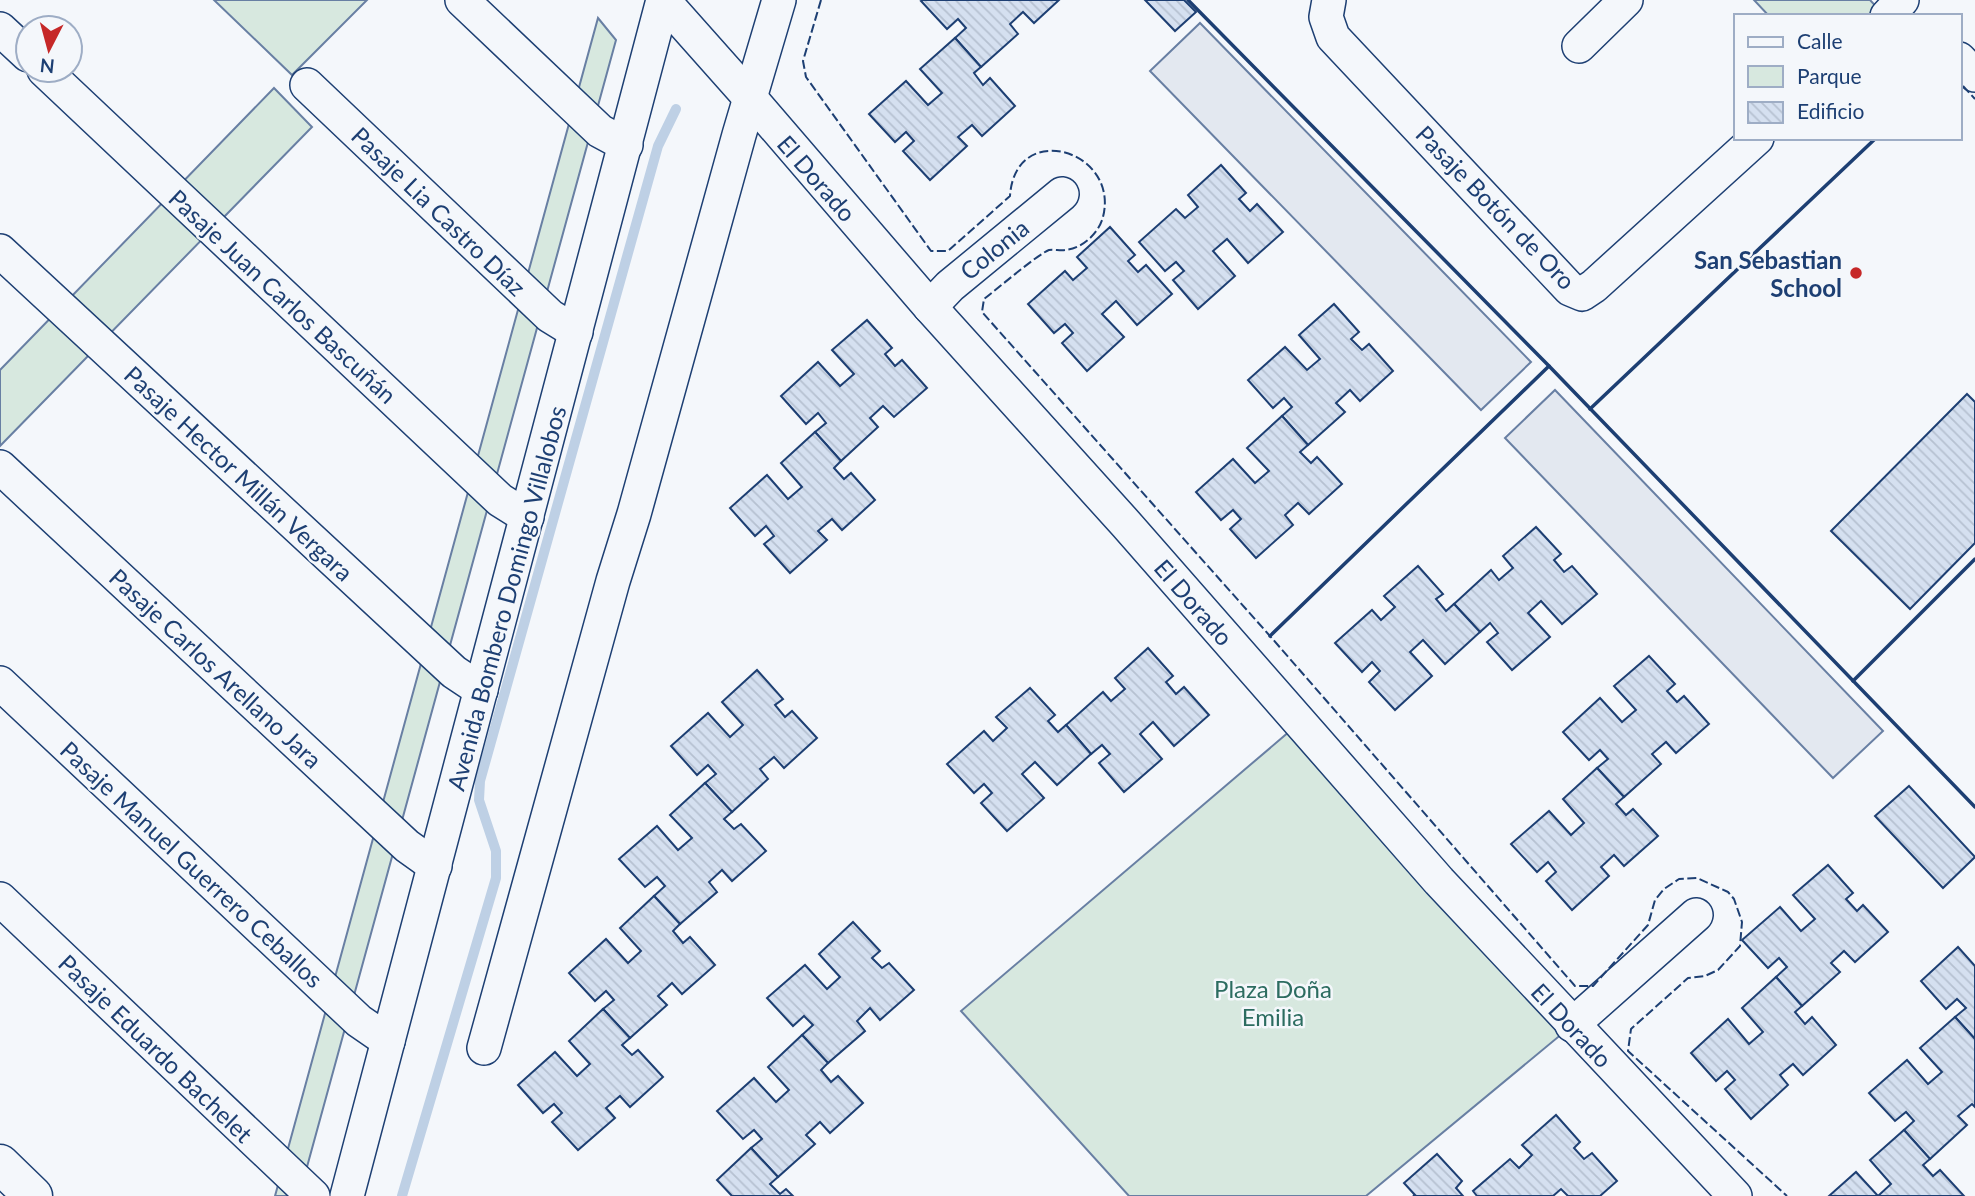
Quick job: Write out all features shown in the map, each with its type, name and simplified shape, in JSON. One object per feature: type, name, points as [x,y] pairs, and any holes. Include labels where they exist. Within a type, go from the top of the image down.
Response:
[{"type":"street","points":[[462,0],[600,131],[626,145]]},
{"type":"street","name":"Avenida Bombero Domingo Villalobos","points":[[347,1196],[663,0]]},
{"type":"street","name":"El Dorado","points":[[663,0],[929,307],[1126,524],[1439,881],[1735,1196]]},
{"type":"street","points":[[484,1048],[613,581],[779,0]]},
{"type":"street","name":"Pasaje Botón de Oro","points":[[1329,0],[1326,17],[1333,37],[1570,289],[1582,294],[1755,140]]},
{"type":"street","points":[[1579,46],[1626,0]]},
{"type":"street","points":[[1888,14],[1902,0],[1915,14]]},
{"type":"street","points":[[0,29],[14,42]]},
{"type":"street","name":"Pasaje Juan Carlos Bascuñán","points":[[59,84],[500,500],[527,517]]},
{"type":"street","name":"Pasaje Lia Castro Díaz","points":[[307,85],[550,316],[576,332]]},
{"type":"street","name":"Colonia","points":[[929,307],[950,286],[1062,194]]},
{"type":"street","name":"Pasaje Hector Millán Vergara","points":[[0,251],[454,672],[481,690]]},
{"type":"street","name":"Pasaje Carlos Arellano Jara","points":[[0,467],[407,846],[435,866]]},
{"type":"street","name":"Pasaje Manuel Guerrero Ceballos","points":[[0,684],[359,1021],[388,1041]]},
{"type":"street","name":"Pasaje Eduardo Bachelet","points":[[0,899],[313,1196]]},
{"type":"street","points":[[1572,1025],[1696,915]]},
{"type":"street","points":[[0,1164],[33,1196]]},
{"type":"green space","points":[[214,0],[367,0],[292,75]]},
{"type":"green space","points":[[1754,0],[1870,0],[1883,14],[1767,14]]},
{"type":"green space","points":[[598,18],[616,40],[299,1196],[275,1196]]},
{"type":"green space","points":[[274,88],[312,127],[0,446],[0,370]]},
{"type":"green space","name":"Plaza Doña Emilia","points":[[1290,731],[1563,1033],[1366,1196],[1129,1196],[961,1011]]},
{"type":"shaded area","points":[[1200,23],[1531,362],[1481,410],[1150,71]]},
{"type":"shaded area","points":[[1555,390],[1883,731],[1833,778],[1505,438]]},
{"type":"building","points":[[1059,0],[1034,23],[1023,12],[1010,24],[1018,34],[981,67],[955,38],[966,28],[958,19],[947,29],[921,1]]},
{"type":"building","points":[[1145,0],[1184,0],[1196,12],[1175,31]]},
{"type":"building","points":[[955,38],[981,67],[974,73],[983,85],[990,78],[1015,106],[982,136],[972,125],[958,137],[967,146],[930,180],[903,151],[914,141],[906,132],[895,142],[869,114],[906,81],[928,105],[942,93],[920,69]]},
{"type":"building","points":[[1221,165],[1246,193],[1239,199],[1250,211],[1257,204],[1283,232],[1248,263],[1227,239],[1213,251],[1235,276],[1198,309],[1173,280],[1184,271],[1176,262],[1165,271],[1139,242],[1176,209],[1185,218],[1198,207],[1188,195]]},
{"type":"building","points":[[1110,227],[1135,255],[1128,261],[1138,272],[1146,265],[1172,294],[1137,325],[1116,301],[1102,314],[1124,337],[1087,371],[1062,343],[1073,333],[1065,324],[1054,333],[1028,304],[1065,271],[1073,280],[1087,268],[1077,257]]},
{"type":"building","points":[[1334,304],[1359,332],[1351,339],[1362,350],[1369,344],[1393,371],[1360,401],[1350,390],[1336,403],[1345,412],[1308,445],[1282,416],[1292,407],[1284,398],[1273,408],[1248,380],[1285,347],[1307,370],[1320,359],[1299,335]]},
{"type":"building","points":[[867,320],[892,348],[885,354],[895,366],[902,360],[927,388],[894,417],[883,406],[870,418],[878,427],[841,461],[815,432],[826,423],[818,413],[806,424],[781,396],[818,362],[840,386],[854,374],[832,350]]},
{"type":"building","points":[[1967,394],[1975,402],[1975,543],[1910,609],[1831,531]]},
{"type":"building","points":[[1282,416],[1308,445],[1300,452],[1311,463],[1317,457],[1342,484],[1309,514],[1298,503],[1285,515],[1293,525],[1256,558],[1230,529],[1241,519],[1233,510],[1221,520],[1196,492],[1233,459],[1255,483],[1269,471],[1247,448]]},
{"type":"building","points":[[815,432],[841,461],[834,468],[844,479],[851,473],[875,500],[842,530],[832,519],[818,531],[827,540],[790,573],[764,544],[774,536],[766,526],[755,536],[730,508],[767,475],[788,499],[802,487],[781,463]]},
{"type":"building","points":[[1536,527],[1561,554],[1554,560],[1564,572],[1572,566],[1597,594],[1562,624],[1541,601],[1528,613],[1550,637],[1512,670],[1487,642],[1498,633],[1490,623],[1480,632],[1454,604],[1491,570],[1499,580],[1513,568],[1503,556]]},
{"type":"building","points":[[1418,566],[1443,594],[1436,599],[1446,611],[1454,604],[1480,632],[1445,664],[1423,640],[1410,652],[1432,676],[1395,710],[1369,682],[1380,671],[1372,662],[1362,672],[1335,643],[1372,610],[1381,620],[1395,607],[1384,596]]},
{"type":"building","points":[[1148,648],[1173,676],[1166,682],[1176,694],[1184,687],[1209,715],[1174,746],[1153,722],[1140,734],[1162,759],[1124,792],[1099,763],[1110,754],[1102,745],[1091,754],[1066,725],[1103,692],[1111,701],[1125,689],[1115,678]]},
{"type":"building","points":[[1649,656],[1675,684],[1667,691],[1677,702],[1684,696],[1709,724],[1676,753],[1666,742],[1652,754],[1661,764],[1624,797],[1597,768],[1608,759],[1600,750],[1589,760],[1563,732],[1600,698],[1622,722],[1636,710],[1614,686]]},
{"type":"building","points":[[757,670],[783,699],[775,705],[785,717],[792,711],[817,738],[784,768],[774,757],[760,769],[768,779],[732,812],[705,783],[716,774],[708,765],[697,775],[671,746],[708,713],[730,737],[743,725],[722,702]]},
{"type":"building","points":[[1030,688],[1055,715],[1048,721],[1058,732],[1066,725],[1091,754],[1057,785],[1035,762],[1022,774],[1044,798],[1007,831],[981,803],[992,793],[984,784],[974,793],[947,764],[984,731],[993,741],[1007,728],[996,717]]},
{"type":"building","points":[[1597,768],[1624,797],[1616,804],[1626,815],[1633,809],[1658,836],[1624,866],[1614,855],[1601,867],[1609,876],[1572,910],[1546,881],[1556,872],[1548,862],[1537,872],[1511,844],[1549,811],[1571,835],[1584,823],[1563,799]]},
{"type":"building","points":[[705,783],[732,812],[724,819],[734,829],[741,824],[766,851],[732,881],[722,870],[709,882],[717,892],[680,924],[654,896],[665,886],[657,877],[645,887],[619,859],[657,826],[678,850],[692,838],[670,815]]},
{"type":"building","points":[[1909,786],[1975,857],[1943,888],[1875,816]]},
{"type":"building","points":[[1828,865],[1853,893],[1846,899],[1857,911],[1863,905],[1888,932],[1855,962],[1844,951],[1831,963],[1840,972],[1802,1006],[1776,977],[1787,967],[1779,958],[1768,968],[1742,940],[1780,907],[1801,931],[1815,919],[1793,895]]},
{"type":"building","points":[[654,896],[680,924],[673,931],[683,943],[690,937],[715,965],[682,994],[672,983],[658,996],[667,1005],[630,1038],[603,1009],[614,1000],[606,991],[595,1001],[569,973],[606,939],[628,963],[641,951],[620,928]]},
{"type":"building","points":[[853,922],[880,951],[872,958],[882,968],[889,963],[914,990],[880,1020],[870,1008],[857,1021],[865,1031],[828,1063],[802,1035],[813,1025],[804,1016],[793,1026],[767,998],[805,965],[827,989],[840,977],[819,954]]},
{"type":"building","points":[[1958,947],[1975,966],[1975,1039],[1955,1017],[1966,1008],[1957,999],[1946,1009],[1921,981]]},
{"type":"building","points":[[1776,977],[1802,1006],[1795,1012],[1805,1024],[1812,1017],[1836,1045],[1803,1075],[1793,1064],[1780,1075],[1788,1085],[1751,1119],[1725,1089],[1735,1080],[1727,1071],[1716,1081],[1691,1053],[1728,1019],[1749,1044],[1763,1032],[1742,1008]]},
{"type":"building","points":[[603,1009],[630,1038],[622,1045],[632,1055],[638,1050],[663,1077],[630,1107],[620,1096],[606,1108],[615,1118],[578,1150],[552,1122],[562,1113],[554,1104],[543,1113],[518,1085],[555,1052],[577,1076],[590,1064],[569,1041]]},
{"type":"building","points":[[1955,1017],[1975,1039],[1975,1107],[1972,1104],[1958,1116],[1967,1125],[1930,1159],[1904,1130],[1914,1121],[1906,1112],[1895,1121],[1869,1093],[1907,1060],[1928,1084],[1942,1072],[1920,1048]]},
{"type":"building","points":[[802,1035],[828,1063],[821,1070],[831,1082],[838,1076],[863,1103],[830,1133],[820,1122],[806,1135],[815,1144],[778,1177],[751,1148],[762,1139],[754,1130],[743,1139],[717,1111],[754,1078],[776,1102],[789,1090],[768,1067]]},
{"type":"building","points":[[1556,1115],[1580,1142],[1574,1148],[1584,1159],[1592,1153],[1617,1181],[1600,1196],[1568,1196],[1561,1189],[1553,1196],[1477,1196],[1473,1191],[1510,1159],[1519,1168],[1532,1155],[1522,1145]]},
{"type":"building","points":[[1904,1130],[1930,1159],[1923,1165],[1933,1176],[1940,1170],[1964,1196],[1878,1196],[1891,1184],[1870,1160]]},
{"type":"building","points":[[751,1148],[778,1177],[770,1184],[780,1194],[786,1189],[793,1196],[732,1196],[717,1180]]},
{"type":"building","points":[[1437,1154],[1462,1181],[1456,1188],[1463,1196],[1413,1196],[1415,1195],[1404,1183]]},
{"type":"building","points":[[1856,1172],[1878,1196],[1829,1196]]},
{"type":"waterway","points":[[402,1196],[496,878],[496,851],[479,800],[480,781],[658,146],[676,109]]},
{"type":"fence","points":[[821,0],[803,61],[806,77],[931,251],[948,251],[1010,196],[1016,172],[1029,157],[1046,151],[1065,152],[1082,161],[1096,175],[1104,194],[1103,217],[1094,234],[1078,247],[1049,250],[1036,258],[984,299],[982,312],[1270,636],[1575,986],[1593,986],[1648,925],[1655,900],[1664,889],[1679,879],[1697,878],[1728,892],[1734,899],[1742,922],[1740,946],[1718,970],[1705,976],[1688,978],[1631,1029],[1628,1051],[1787,1196]]},
{"type":"fence","points":[[1963,86],[1975,99]]},
{"type":"wall","points":[[1188,0],[1549,366]]},
{"type":"wall","points":[[1590,409],[1874,140]]},
{"type":"wall","points":[[1270,636],[1549,366],[1975,807]]},
{"type":"wall","points":[[1853,681],[1975,559]]},
{"type":"place","name":"San Sebastian School","points":[[1856,273]]}]
